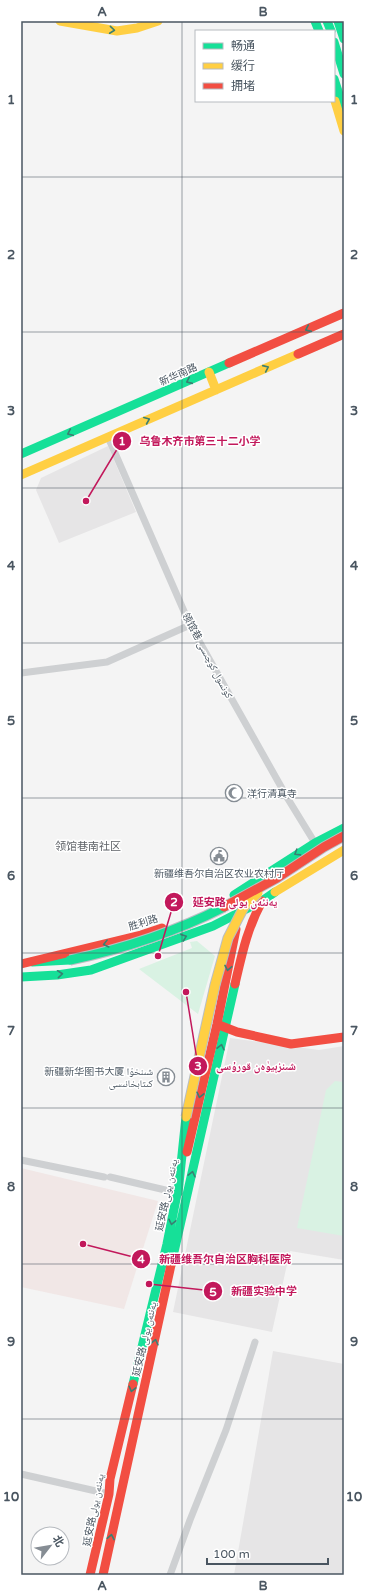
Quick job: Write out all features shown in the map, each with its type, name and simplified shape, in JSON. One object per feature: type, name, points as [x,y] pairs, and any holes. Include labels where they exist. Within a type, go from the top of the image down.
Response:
[{"type":"main road","points":[[60,21],[117,31],[134,23],[158,21]]},
{"type":"main road","points":[[338,21],[344,39]]},
{"type":"main road","points":[[335,45],[344,74]]},
{"type":"main road","points":[[335,82],[344,110]]},
{"type":"main road","points":[[335,102],[344,131]]},
{"type":"main road","name":"新华南路","points":[[21,454],[344,313]]},
{"type":"main road","points":[[21,475],[344,334]]},
{"type":"main road","points":[[209,372],[216,390]]},
{"type":"main road","name":"胜利路","points":[[21,964],[141,935],[189,918],[245,889],[277,866],[315,843],[344,828]]},
{"type":"main road","points":[[32,962],[70,960],[94,956],[168,933],[268,884],[324,846],[344,836]]},
{"type":"main road","points":[[21,977],[57,975],[91,970],[213,926],[262,901],[344,850]]},
{"type":"main road","points":[[178,1192],[186,1116],[215,985],[228,938],[244,907],[268,884]]},
{"type":"main road","name":"延安路يەنئەن يولى","points":[[90,1575],[109,1494],[110,1479],[167,1244],[178,1192],[221,1026],[239,914],[245,889]]},
{"type":"main road","name":"延安路 يەنئەن يولى","points":[[103,1575],[221,1026],[245,940],[252,919],[262,901]]},
{"type":"main road","points":[[221,1026],[291,1044],[344,1038]]},
{"type":"street","name":"领馆巷 كونسول كوچىسى","points":[[108,436],[190,625],[288,799],[315,843]]},
{"type":"street","points":[[21,673],[107,662],[190,625]]},
{"type":"street","points":[[21,1160],[178,1192]]},
{"type":"street","points":[[170,1575],[226,1430],[255,1342]]},
{"type":"street","points":[[21,1474],[109,1494]]},
{"type":"shaded area","points":[[108,446],[136,512],[59,543],[36,490],[41,478]]},
{"type":"shaded area","points":[[230,1038],[319,1050],[344,1046],[344,1260],[290,1251],[272,1332],[173,1312]]},
{"type":"shaded area","points":[[21,1168],[158,1201],[124,1309],[21,1287]]},
{"type":"shaded area","points":[[273,1351],[344,1364],[344,1575],[234,1575]]},
{"type":"green space","points":[[197,941],[215,956],[198,1014],[139,969],[192,948],[190,942]]},
{"type":"green space","points":[[335,1081],[344,1082],[344,1236],[297,1228],[326,1090]]},
{"type":"traffic: fast","points":[[315,21],[319,30]]},
{"type":"traffic: fast","points":[[327,21],[331,30]]},
{"type":"traffic: fast","points":[[338,21],[344,39]]},
{"type":"traffic: fast","points":[[335,45],[344,74]]},
{"type":"traffic: fast","points":[[335,82],[344,110]]},
{"type":"traffic: fast","points":[[21,454],[229,363]]},
{"type":"traffic: fast","points":[[234,895],[315,843],[344,828]]},
{"type":"traffic: fast","points":[[21,977],[57,975],[91,970],[213,926],[262,901],[275,892]]},
{"type":"traffic: fast","points":[[70,960],[110,951],[148,939],[168,932],[224,907]]},
{"type":"traffic: fast","points":[[32,962],[70,960]]},
{"type":"traffic: fast","points":[[171,1265],[235,984]]},
{"type":"traffic: fast","points":[[178,1193],[186,1117]]},
{"type":"traffic: fast","points":[[133,1384],[167,1244],[179,1184]]},
{"type":"traffic: slow","points":[[60,21],[117,31],[137,28],[158,21]]},
{"type":"traffic: slow","points":[[335,101],[344,131]]},
{"type":"traffic: slow","points":[[21,475],[298,354]]},
{"type":"traffic: slow","points":[[209,372],[216,390]]},
{"type":"traffic: slow","points":[[275,892],[344,850]]},
{"type":"traffic: slow","points":[[186,1117],[215,985],[228,938],[244,907],[258,893]]},
{"type":"traffic: jam","points":[[229,363],[344,313]]},
{"type":"traffic: jam","points":[[298,354],[344,334]]},
{"type":"traffic: jam","points":[[224,907],[277,878],[324,847],[344,836]]},
{"type":"traffic: jam","points":[[235,984],[249,932],[262,901]]},
{"type":"traffic: jam","points":[[21,964],[141,935],[162,928]]},
{"type":"traffic: jam","points":[[187,1152],[217,1024],[236,929]]},
{"type":"traffic: jam","points":[[219,1025],[237,1032],[291,1044],[344,1037]]},
{"type":"traffic: jam","points":[[103,1575],[171,1265]]},
{"type":"traffic: jam","points":[[90,1575],[109,1494],[110,1479],[133,1384]]},
{"type":"place","name":"乌鲁木齐市第三十二小学","points":[[86,501]]},
{"type":"place","name":"洋行清真寺","points":[[234,793]]},
{"type":"place","name":"新疆维吾尔自治区农业农村厅","points":[[219,856]]},
{"type":"place","name":"延安路 يەنئەن يولى","points":[[158,956]]},
{"type":"place","name":"شىنزېيۈەن قورۇسى","points":[[186,992]]},
{"type":"place","name":"新疆新华图书大厦 شىنخۇا كىتابخانىسى","points":[[166,1077]]},
{"type":"place","name":"新疆维吾尔自治区胸科医院","points":[[83,1244]]},
{"type":"place","name":"新疆实验中学","points":[[149,1284]]},
{"type":"district","name":"领馆巷南社区","points":[[88,846]]}]
